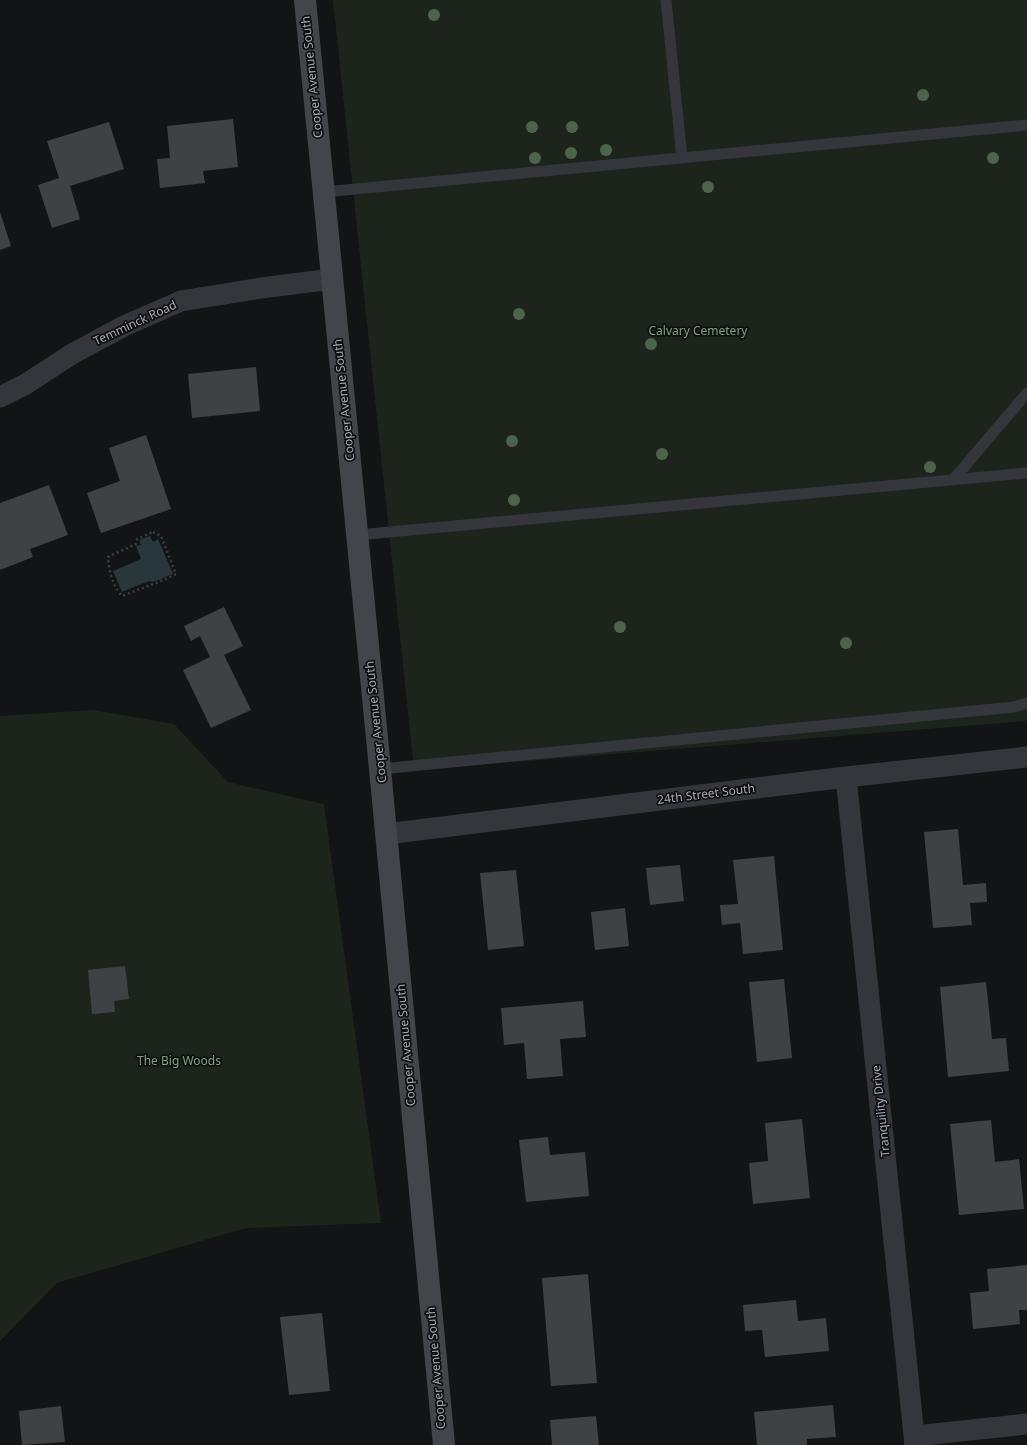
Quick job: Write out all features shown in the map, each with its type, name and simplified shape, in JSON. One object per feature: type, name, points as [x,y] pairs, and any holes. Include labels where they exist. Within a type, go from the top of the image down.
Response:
[{"type":"street","name":"Cooper Avenue South","points":[[305,0],[444,1445]]},
{"type":"street","name":"Temminck Road","points":[[0,397],[26,384],[72,354],[124,326],[181,301],[260,288],[332,279]]},
{"type":"street","name":"24th Street South","points":[[386,834],[846,776],[1027,757]]},
{"type":"street","name":"Tranquility Drive","points":[[846,776],[915,1441]]},
{"type":"street","points":[[915,1441],[1027,1424]]},
{"type":"lane","points":[[666,0],[682,158]]},
{"type":"lane","points":[[324,192],[1027,125]]},
{"type":"lane","points":[[953,480],[1027,393]]},
{"type":"lane","points":[[357,535],[1027,473]]},
{"type":"lane","points":[[380,769],[1014,707],[1027,703]]},
{"type":"path","points":[[153,532],[161,536],[176,574],[155,585],[145,586],[122,596],[109,572],[108,557],[136,544],[137,539],[153,532]]},
{"type":"green space","name":"Calvary Cemetery","points":[[333,0],[1027,0],[1027,721],[414,770]]},
{"type":"green space","name":"The Big Woods","points":[[93,710],[174,724],[228,782],[324,804],[381,1223],[246,1228],[57,1283],[0,1341],[0,716]]},
{"type":"shaded area","points":[[150,536],[153,542],[158,539],[173,574],[153,582],[149,581],[122,592],[113,571],[141,559],[136,546],[141,545],[139,540]]},
{"type":"building","points":[[233,119],[238,167],[203,171],[205,183],[160,188],[157,159],[170,158],[167,126]]},
{"type":"building","points":[[109,122],[124,169],[70,186],[80,219],[52,228],[38,185],[59,178],[47,141]]},
{"type":"building","points":[[0,212],[11,246],[0,250]]},
{"type":"building","points":[[256,367],[260,411],[192,418],[188,374]]},
{"type":"building","points":[[146,435],[171,509],[101,533],[87,493],[120,481],[109,448]]},
{"type":"building","points":[[49,485],[68,535],[30,549],[33,557],[0,570],[0,503]]},
{"type":"building","points":[[224,607],[243,646],[224,655],[251,710],[211,728],[183,670],[210,657],[200,636],[191,641],[184,626]]},
{"type":"building","points":[[958,829],[963,885],[986,883],[987,902],[970,903],[972,925],[933,928],[924,832]]},
{"type":"building","points":[[774,856],[783,950],[743,954],[740,923],[722,925],[720,905],[738,904],[733,860]]},
{"type":"building","points":[[680,865],[684,901],[650,905],[646,868]]},
{"type":"building","points":[[516,870],[524,946],[488,950],[480,873]]},
{"type":"building","points":[[625,908],[629,946],[595,950],[591,912]]},
{"type":"building","points":[[125,966],[129,999],[114,1001],[115,1012],[92,1014],[88,970]]},
{"type":"building","points":[[784,979],[792,1058],[757,1062],[749,982]]},
{"type":"building","points":[[986,982],[992,1039],[1006,1038],[1009,1071],[948,1077],[940,987]]},
{"type":"building","points":[[583,1001],[586,1037],[560,1039],[563,1076],[527,1079],[524,1043],[504,1045],[501,1008]]},
{"type":"building","points":[[802,1119],[810,1198],[753,1204],[749,1163],[768,1161],[765,1123]]},
{"type":"building","points":[[991,1120],[995,1162],[1019,1159],[1024,1209],[959,1215],[950,1124]]},
{"type":"building","points":[[548,1137],[550,1155],[585,1152],[589,1196],[526,1202],[519,1140]]},
{"type":"building","points":[[1027,1265],[1027,1310],[1019,1310],[1020,1324],[973,1329],[970,1293],[989,1291],[987,1269]]},
{"type":"building","points":[[588,1274],[597,1383],[551,1386],[542,1278]]},
{"type":"building","points":[[796,1300],[798,1321],[826,1318],[829,1351],[765,1357],[762,1330],[745,1331],[743,1305]]},
{"type":"building","points":[[322,1313],[330,1391],[289,1395],[280,1317]]},
{"type":"building","points":[[833,1405],[836,1437],[807,1439],[807,1445],[757,1445],[754,1412]]},
{"type":"building","points":[[61,1406],[65,1442],[22,1445],[19,1411]]},
{"type":"building","points":[[596,1416],[599,1445],[552,1445],[550,1420]]}]
